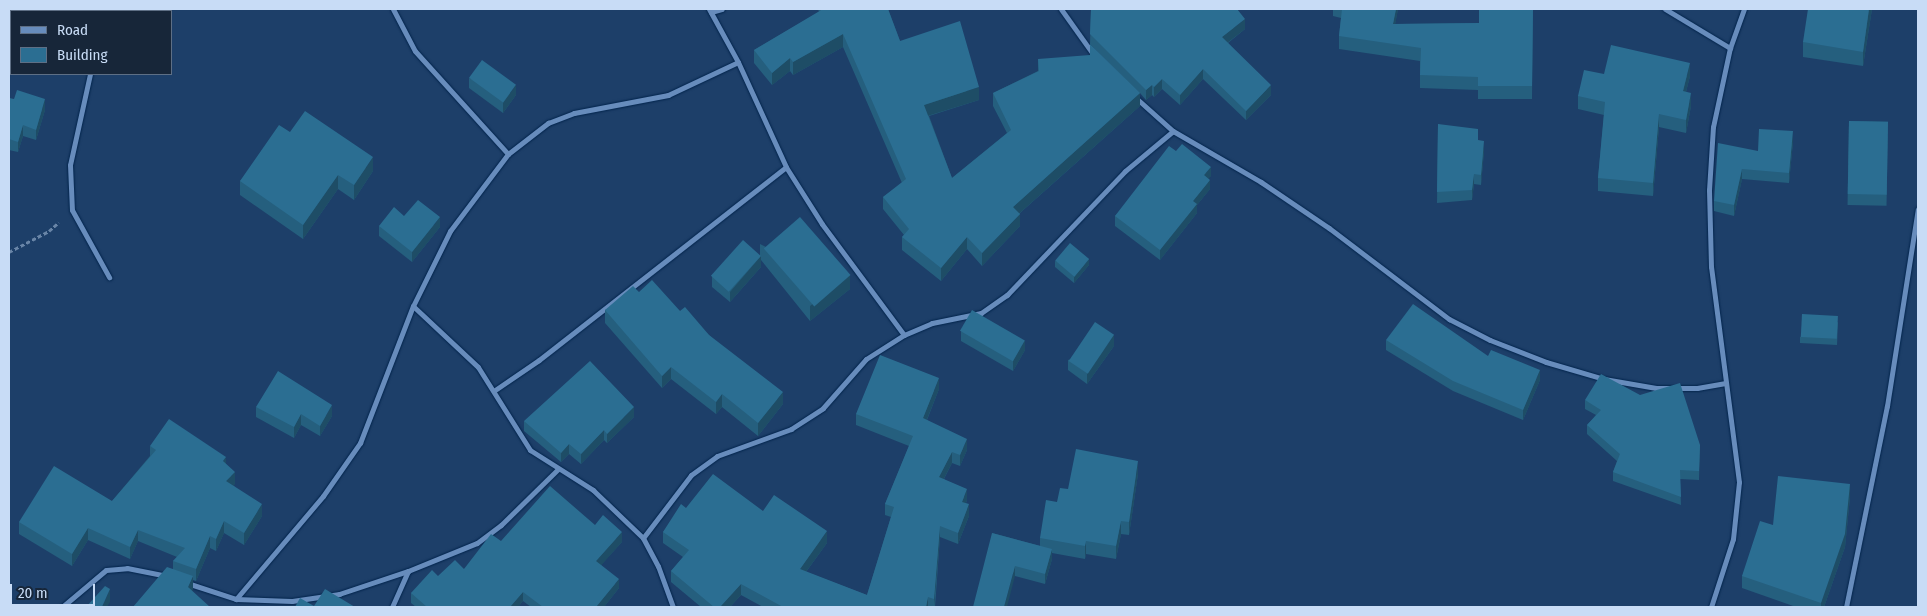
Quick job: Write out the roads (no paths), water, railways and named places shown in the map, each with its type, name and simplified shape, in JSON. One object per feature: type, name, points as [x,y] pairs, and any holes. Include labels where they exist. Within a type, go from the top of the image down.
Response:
[{"type":"street","points":[[393,9],[415,51],[508,154]]},
{"type":"street","points":[[722,9],[710,10],[738,62],[786,167],[822,224],[904,335]]},
{"type":"street","points":[[1061,9],[1101,62]]},
{"type":"street","points":[[1665,9],[1730,48]]},
{"type":"street","points":[[1711,607],[1733,539],[1739,482],[1711,267],[1709,190],[1713,127],[1730,48],[1744,9]]},
{"type":"street","points":[[236,599],[323,496],[360,443],[413,306],[450,231],[508,154],[556,120],[574,113],[668,95],[738,62]]},
{"type":"street","points":[[90,75],[70,165],[72,210],[109,277]]},
{"type":"street","points":[[1132,94],[1173,131],[1261,182],[1329,228],[1449,319],[1490,340],[1546,362],[1604,379],[1656,388],[1697,388],[1726,383]]},
{"type":"street","points":[[643,538],[691,475],[717,456],[791,429],[823,408],[866,359],[904,335],[932,324],[981,313],[1007,295],[1125,171],[1173,131]]},
{"type":"street","points":[[495,390],[539,360],[786,167]]},
{"type":"street","points":[[1846,607],[1887,406],[1918,209]]},
{"type":"street","points":[[413,306],[478,367],[495,390],[518,434],[530,450],[600,496],[643,538],[658,566],[673,607]]},
{"type":"street","points":[[179,580],[236,599],[292,601],[339,594],[408,571],[477,542],[501,525],[558,469]]},
{"type":"street","points":[[62,607],[106,570],[127,568],[171,577]]},
{"type":"street","points":[[392,607],[408,571]]}]
